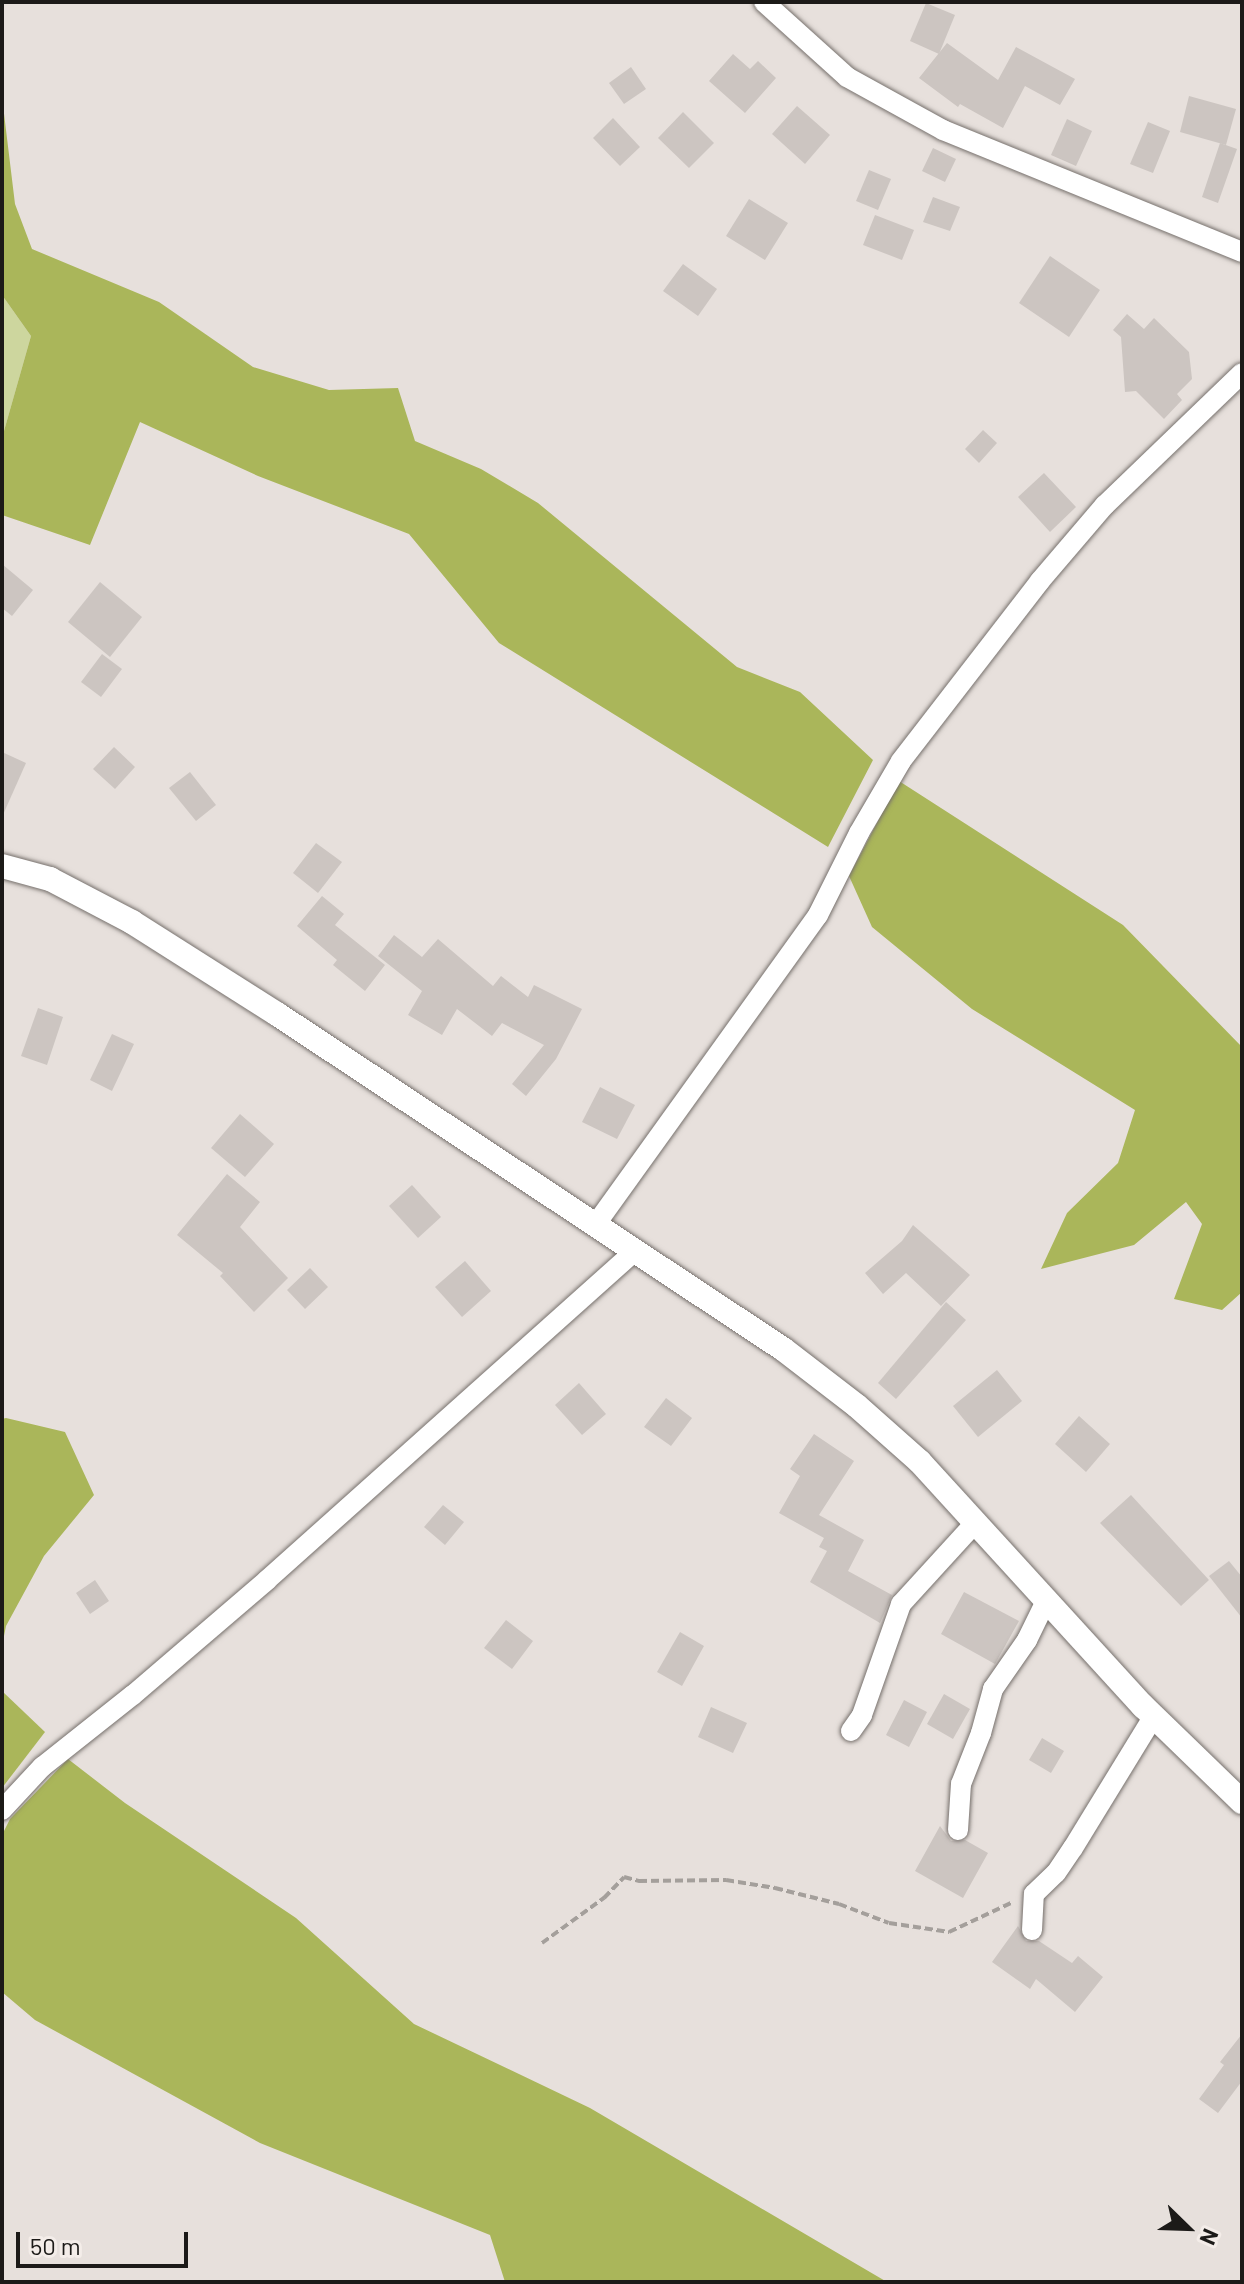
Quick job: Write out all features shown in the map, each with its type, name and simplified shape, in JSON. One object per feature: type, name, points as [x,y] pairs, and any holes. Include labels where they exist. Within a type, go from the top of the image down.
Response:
[{"type":"street","points":[[764,2],[847,77],[943,130],[1242,252]]},
{"type":"street","points":[[596,1224],[818,915],[859,833],[901,761],[1040,581],[1105,505],[1242,373]]},
{"type":"street","points":[[2,866],[50,879],[132,922],[783,1349],[857,1406],[920,1462],[1154,1716],[1242,1802]]},
{"type":"street","points":[[2,1810],[42,1767],[133,1695],[278,1570],[634,1252]]},
{"type":"street","points":[[851,1731],[862,1715],[901,1604],[976,1522]]},
{"type":"street","points":[[958,1830],[961,1784],[981,1733],[993,1689],[1027,1640],[1046,1601]]},
{"type":"street","points":[[1032,1930],[1034,1894],[1056,1873],[1073,1848],[1154,1716]]},
{"type":"path","points":[[542,1943],[604,1898],[624,1877],[639,1881],[726,1880],[775,1888],[839,1904],[889,1923],[949,1932],[1034,1894]]},
{"type":"green space","points":[[2,97],[15,204],[32,249],[159,302],[253,367],[329,390],[398,388],[415,441],[481,469],[538,503],[737,667],[800,692],[873,760],[828,847],[499,643],[409,534],[258,476],[140,422],[90,545],[2,515],[2,438],[31,336],[2,295]]},
{"type":"green space","points":[[2,295],[31,336],[2,438]]},
{"type":"green space","points":[[899,781],[1123,925],[1242,1047],[1242,1292],[1222,1310],[1174,1299],[1202,1224],[1186,1202],[1134,1245],[1041,1269],[1067,1213],[1118,1163],[1135,1110],[972,1009],[872,927],[849,876]]},
{"type":"green space","points":[[2,1419],[65,1432],[94,1495],[44,1556],[6,1626],[2,1646]]},
{"type":"green space","points":[[2,1691],[45,1732],[2,1788]]},
{"type":"green space","points":[[68,1759],[125,1803],[296,1918],[414,2024],[590,2108],[887,2282],[505,2282],[490,2235],[260,2143],[35,2020],[2,1992],[2,1835],[10,1819]]},
{"type":"building","points":[[926,3],[955,15],[939,54],[910,41]]},
{"type":"building","points":[[947,43],[998,80],[1016,47],[1075,79],[1060,105],[1025,86],[1003,128],[960,104],[958,107],[919,78]]},
{"type":"building","points":[[733,54],[750,69],[758,61],[776,78],[745,113],[709,81]]},
{"type":"building","points":[[631,67],[646,89],[624,104],[609,83]]},
{"type":"building","points":[[1189,96],[1236,109],[1226,145],[1180,132]]},
{"type":"building","points":[[797,106],[830,135],[805,164],[772,134]]},
{"type":"building","points":[[683,112],[714,143],[689,168],[658,138]]},
{"type":"building","points":[[613,118],[640,147],[620,166],[593,138]]},
{"type":"building","points":[[1067,119],[1092,131],[1076,166],[1051,155]]},
{"type":"building","points":[[1148,122],[1170,131],[1153,173],[1130,164]]},
{"type":"building","points":[[1220,143],[1237,149],[1218,203],[1202,197]]},
{"type":"building","points":[[933,148],[956,159],[945,182],[922,171]]},
{"type":"building","points":[[869,170],[891,179],[878,210],[856,201]]},
{"type":"building","points":[[933,197],[960,207],[950,231],[923,222]]},
{"type":"building","points":[[749,199],[788,223],[765,260],[726,236]]},
{"type":"building","points":[[875,215],[914,230],[902,260],[863,245]]},
{"type":"building","points":[[1050,256],[1100,290],[1069,337],[1019,303]]},
{"type":"building","points":[[683,264],[717,289],[698,316],[663,291]]},
{"type":"building","points":[[1127,314],[1144,329],[1154,318],[1189,352],[1192,379],[1177,394],[1182,400],[1164,419],[1136,391],[1125,392],[1121,337],[1113,330]]},
{"type":"building","points":[[983,430],[997,443],[979,463],[965,449]]},
{"type":"building","points":[[1044,473],[1076,507],[1050,532],[1018,497]]},
{"type":"building","points":[[2,564],[33,590],[12,616],[2,608]]},
{"type":"building","points":[[100,582],[142,617],[110,657],[68,622]]},
{"type":"building","points":[[102,654],[122,669],[101,697],[81,682]]},
{"type":"building","points":[[114,747],[135,767],[115,789],[93,769]]},
{"type":"building","points":[[2,752],[26,763],[2,817]]},
{"type":"building","points":[[190,772],[216,805],[196,821],[169,788]]},
{"type":"building","points":[[316,843],[342,862],[318,893],[293,873]]},
{"type":"building","points":[[322,896],[344,914],[335,925],[385,965],[365,991],[333,965],[337,960],[297,926]]},
{"type":"building","points":[[394,935],[422,957],[438,939],[493,986],[501,976],[528,997],[534,985],[582,1009],[556,1059],[526,1096],[512,1084],[544,1045],[502,1023],[492,1036],[457,1009],[442,1035],[408,1015],[422,991],[378,956]]},
{"type":"building","points":[[38,1008],[63,1017],[47,1065],[21,1056]]},
{"type":"building","points":[[112,1034],[134,1044],[112,1091],[90,1080]]},
{"type":"building","points":[[600,1087],[635,1105],[617,1139],[582,1122]]},
{"type":"building","points":[[240,1114],[274,1144],[245,1177],[211,1148]]},
{"type":"building","points":[[227,1174],[260,1202],[240,1227],[288,1278],[254,1312],[220,1276],[223,1273],[177,1235]]},
{"type":"building","points":[[412,1185],[441,1217],[418,1238],[389,1206]]},
{"type":"building","points":[[913,1225],[970,1275],[941,1306],[906,1273],[883,1294],[865,1273],[902,1241]]},
{"type":"building","points":[[465,1261],[491,1291],[462,1317],[435,1287]]},
{"type":"building","points":[[310,1268],[328,1287],[305,1309],[287,1290]]},
{"type":"building","points":[[946,1302],[966,1320],[896,1399],[878,1383]]},
{"type":"building","points":[[997,1370],[1022,1401],[978,1437],[953,1406]]},
{"type":"building","points":[[579,1383],[606,1414],[582,1435],[555,1405]]},
{"type":"building","points":[[666,1398],[692,1418],[671,1446],[644,1427]]},
{"type":"building","points":[[1079,1416],[1110,1444],[1086,1472],[1055,1444]]},
{"type":"building","points":[[814,1434],[854,1461],[819,1515],[864,1540],[848,1571],[892,1595],[880,1623],[810,1582],[827,1551],[819,1547],[824,1538],[779,1513],[800,1476],[790,1469]]},
{"type":"building","points":[[1131,1495],[1209,1580],[1181,1606],[1100,1523]]},
{"type":"building","points":[[443,1505],[464,1522],[445,1545],[424,1527]]},
{"type":"building","points":[[1229,1561],[1242,1577],[1242,1618],[1209,1576]]},
{"type":"building","points":[[95,1580],[109,1601],[90,1614],[76,1593]]},
{"type":"building","points":[[964,1592],[1019,1621],[995,1664],[941,1634]]},
{"type":"building","points":[[506,1620],[533,1641],[512,1669],[484,1648]]},
{"type":"building","points":[[680,1632],[704,1646],[682,1686],[657,1672]]},
{"type":"building","points":[[944,1694],[970,1709],[953,1739],[927,1724]]},
{"type":"building","points":[[904,1700],[927,1712],[909,1747],[886,1735]]},
{"type":"building","points":[[711,1707],[747,1723],[733,1753],[698,1737]]},
{"type":"building","points":[[1042,1738],[1064,1751],[1051,1773],[1029,1760]]},
{"type":"building","points":[[940,1826],[951,1841],[965,1840],[988,1853],[963,1898],[915,1871]]},
{"type":"building","points":[[1018,1926],[1026,1941],[1039,1941],[1072,1963],[1078,1956],[1103,1977],[1075,2012],[1036,1979],[1030,1989],[992,1962]]},
{"type":"building","points":[[1242,2034],[1242,2081],[1218,2113],[1199,2099],[1224,2065],[1220,2062]]}]
